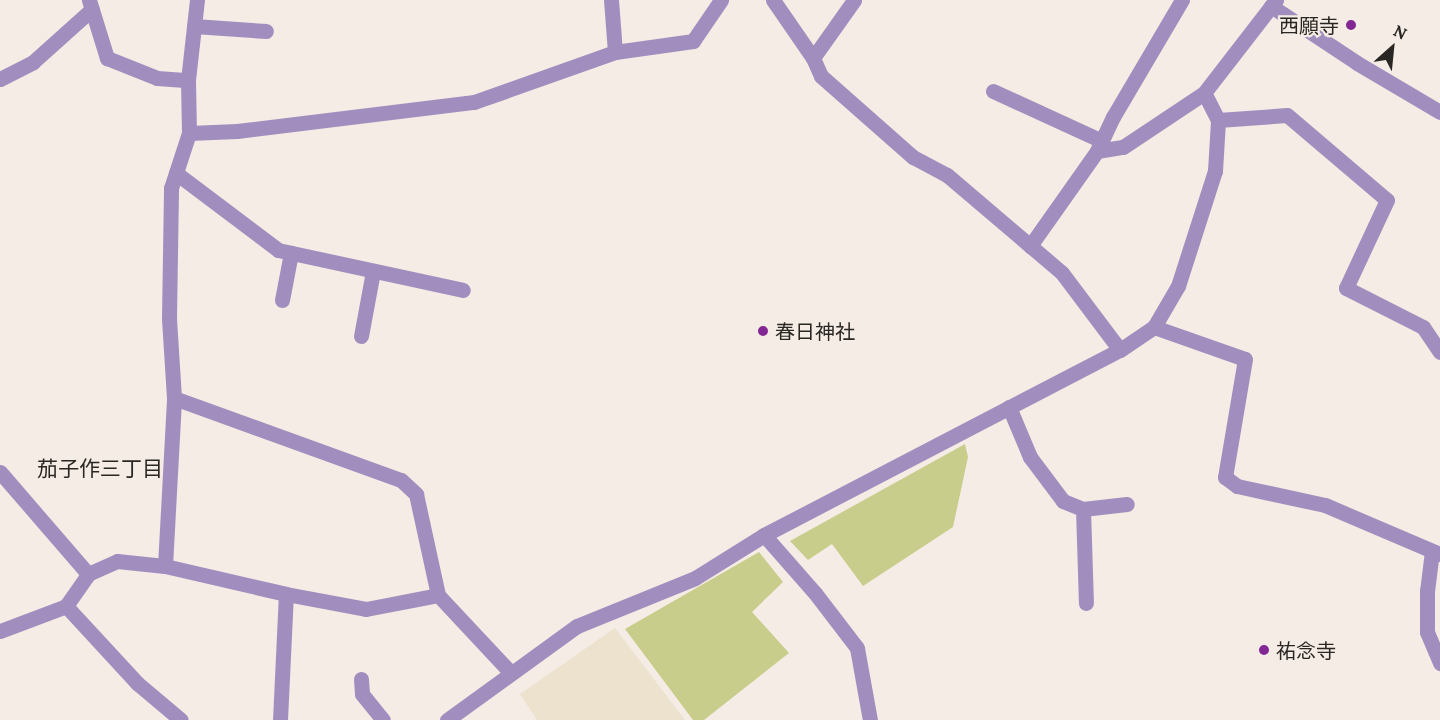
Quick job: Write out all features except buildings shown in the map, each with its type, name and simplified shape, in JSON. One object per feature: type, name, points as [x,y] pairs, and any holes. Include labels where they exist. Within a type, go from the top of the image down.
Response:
[{"type":"street","points":[[165,566],[174,398],[169,318],[171,188],[189,133],[188,80],[197,0]]},
{"type":"street","points":[[611,0],[615,52]]},
{"type":"street","points":[[189,133],[237,131],[474,102],[615,52],[693,41],[721,0]]},
{"type":"street","points":[[773,0],[813,58],[821,76],[913,157],[947,175],[1062,273],[1120,350]]},
{"type":"street","points":[[813,58],[854,0]]},
{"type":"street","points":[[1030,246],[1099,146],[1182,0]]},
{"type":"street","points":[[993,91],[1099,146],[1123,147],[1204,93],[1274,2],[1357,63],[1440,112]]},
{"type":"street","points":[[0,79],[33,62],[91,5],[107,58],[157,78],[188,80]]},
{"type":"street","points":[[194,26],[266,31]]},
{"type":"street","points":[[447,720],[577,627],[695,578],[764,535],[1120,350],[1154,327],[1178,286],[1215,171],[1218,120],[1204,93]]},
{"type":"street","points":[[1218,120],[1287,115],[1387,200],[1346,288],[1423,327],[1440,352]]},
{"type":"street","points":[[176,173],[278,250],[463,290]]},
{"type":"street","points":[[282,300],[291,253]]},
{"type":"street","points":[[362,336],[373,271]]},
{"type":"street","points":[[1154,327],[1245,359],[1225,477],[1237,486],[1325,505],[1436,553],[1427,590],[1428,632],[1440,663]]},
{"type":"street","points":[[174,398],[401,480],[416,494],[438,596],[511,673]]},
{"type":"street","points":[[1009,407],[1030,457],[1063,501],[1083,509],[1127,504]]},
{"type":"street","points":[[0,472],[88,574]]},
{"type":"street","points":[[1083,509],[1086,603]]},
{"type":"street","points":[[764,535],[815,593],[857,648],[870,720]]},
{"type":"street","points":[[0,631],[66,606],[88,574],[117,561],[165,566],[286,594],[366,609],[438,596]]},
{"type":"street","points":[[280,720],[286,594]]},
{"type":"street","points":[[66,606],[137,684],[181,720]]},
{"type":"street","points":[[361,679],[362,694],[383,720]]},
{"type":"shaded area","points":[[615,628],[685,720],[537,720],[520,694]]},
{"type":"green space","points":[[965,444],[968,457],[953,527],[863,586],[832,544],[808,560],[790,541]]},
{"type":"green space","points":[[759,552],[783,582],[752,612],[789,653],[704,720],[693,720],[625,629]]},
{"type":"place","name":"西願寺","points":[[1351,25]]},
{"type":"place","name":"春日神社","points":[[763,331]]},
{"type":"place","name":"祐念寺","points":[[1264,650]]},
{"type":"district","name":"茄子作三丁目","points":[[100,469]]}]
